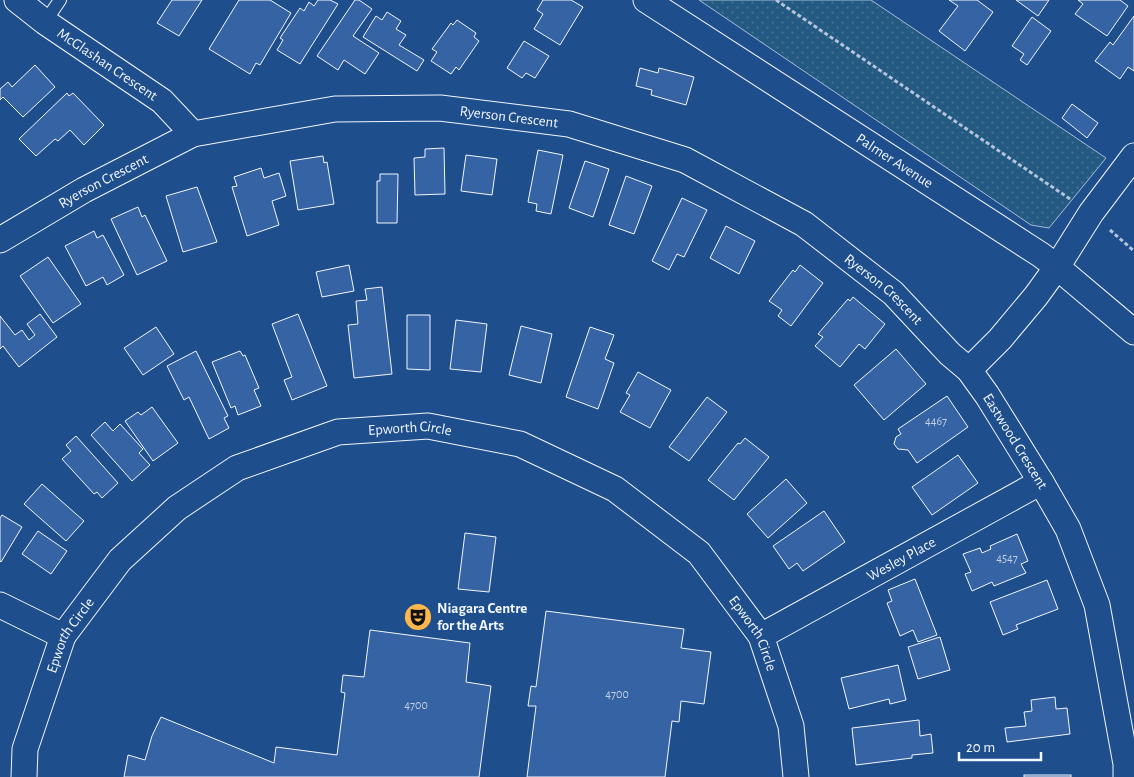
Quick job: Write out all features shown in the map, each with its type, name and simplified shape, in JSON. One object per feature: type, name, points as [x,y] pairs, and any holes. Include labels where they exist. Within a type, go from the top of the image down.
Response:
[{"type":"street","name":"McGlashan Crescent","points":[[17,0],[45,22],[162,101],[193,134]]},
{"type":"street","name":"Palmer Avenue","points":[[646,0],[1025,245],[1057,267],[1134,332]]},
{"type":"street","name":"Ryerson Crescent","points":[[0,240],[84,190],[193,134],[335,109],[440,108],[569,124],[684,160],[804,224],[894,293],[950,354],[969,370]]},
{"type":"street","points":[[969,370],[1000,339],[1036,296],[1091,213],[1134,156]]},
{"type":"street","name":"Eastwood Crescent","points":[[969,370],[987,394],[1068,529],[1097,604],[1126,764],[1126,777]]},
{"type":"street","name":"Epworth Circle","points":[[24,777],[25,749],[63,636],[120,560],[177,508],[237,468],[338,432],[428,426],[520,444],[615,489],[699,554],[761,636],[791,726],[796,777]]},
{"type":"street","name":"Wesley Place","points":[[761,636],[1041,482]]},
{"type":"street","points":[[0,605],[63,636]]},
{"type":"lane","points":[[45,22],[60,0]]},
{"type":"path","points":[[776,0],[1091,213],[1134,251]]},
{"type":"shaded area","points":[[699,0],[871,0],[1106,158],[1049,228],[1031,225]]},
{"type":"building","points":[[172,0],[202,0],[179,36],[157,23]]},
{"type":"building","points":[[239,0],[270,0],[291,13],[260,65],[256,63],[250,74],[209,49]]},
{"type":"building","points":[[318,0],[330,0],[338,4],[300,64],[277,50],[283,40],[280,38],[300,8],[304,11],[309,2],[314,6]]},
{"type":"building","points":[[355,0],[359,0],[372,9],[353,36],[379,53],[365,74],[344,60],[338,70],[317,56]]},
{"type":"building","points":[[543,0],[571,0],[583,7],[560,45],[534,29],[543,14],[537,10]]},
{"type":"building","points":[[949,0],[977,0],[993,12],[965,51],[939,31],[958,6]]},
{"type":"building","points":[[1016,0],[1049,0],[1038,16]]},
{"type":"building","points":[[1078,0],[1120,0],[1128,6],[1107,36],[1075,14],[1083,4]]},
{"type":"building","points":[[387,12],[401,21],[396,29],[406,35],[399,45],[424,60],[417,71],[363,37],[376,16],[382,20]]},
{"type":"building","points":[[1134,16],[1134,71],[1128,67],[1120,79],[1095,61],[1110,42],[1113,45]]},
{"type":"building","points":[[1032,17],[1051,31],[1027,65],[1020,60],[1024,54],[1012,46]]},
{"type":"building","points":[[457,20],[476,33],[474,37],[479,41],[459,70],[456,67],[451,74],[431,61],[437,52],[432,49],[451,23],[453,25]]},
{"type":"building","points":[[524,41],[549,56],[535,78],[526,73],[522,78],[507,68]]},
{"type":"building","points":[[35,65],[55,87],[23,117],[3,97],[0,100],[0,89],[8,82],[12,87]]},
{"type":"building","points":[[640,68],[658,73],[659,68],[694,77],[686,105],[651,95],[652,90],[636,86]]},
{"type":"building","points":[[67,93],[69,96],[73,93],[104,125],[84,145],[70,130],[58,141],[55,139],[36,156],[19,139]]},
{"type":"building","points":[[1072,104],[1098,123],[1087,138],[1062,118]]},
{"type":"building","points":[[444,148],[445,194],[415,195],[414,158],[425,157],[425,149]]},
{"type":"building","points":[[538,150],[563,155],[551,214],[536,211],[537,204],[528,202]]},
{"type":"building","points":[[466,155],[497,159],[492,195],[461,191]]},
{"type":"building","points":[[323,156],[324,163],[327,162],[334,204],[298,210],[290,161]]},
{"type":"building","points":[[585,161],[609,169],[593,217],[569,208]]},
{"type":"building","points":[[261,168],[264,178],[279,173],[286,196],[272,201],[279,225],[247,236],[232,187],[237,186],[234,177]]},
{"type":"building","points":[[380,174],[398,174],[397,223],[377,223],[377,181],[380,181]]},
{"type":"building","points":[[626,176],[652,186],[634,234],[609,225]]},
{"type":"building","points":[[197,187],[217,242],[183,252],[166,196]]},
{"type":"building","points":[[682,198],[707,210],[684,257],[677,254],[669,270],[652,261]]},
{"type":"building","points":[[138,207],[142,217],[145,215],[167,261],[137,275],[111,219]]},
{"type":"building","points":[[726,226],[755,241],[739,274],[710,258]]},
{"type":"building","points":[[94,231],[97,238],[103,235],[124,275],[107,285],[103,277],[86,286],[65,246]]},
{"type":"building","points":[[48,257],[81,304],[53,323],[20,276]]},
{"type":"building","points":[[349,265],[354,291],[322,297],[316,272]]},
{"type":"building","points":[[800,265],[823,283],[791,326],[778,316],[782,310],[769,301],[793,270],[795,272]]},
{"type":"building","points":[[382,287],[392,374],[354,378],[348,325],[358,324],[356,301],[367,300],[365,289]]},
{"type":"building","points":[[853,297],[885,324],[865,349],[859,344],[840,367],[815,346],[823,337],[818,334],[848,299],[850,301]]},
{"type":"building","points":[[40,314],[57,337],[19,367],[3,346],[0,349],[0,316],[15,335],[22,330],[29,340],[35,335],[27,324]]},
{"type":"building","points":[[298,314],[327,386],[292,400],[284,380],[292,377],[272,324]]},
{"type":"building","points":[[407,315],[430,315],[430,370],[407,369]]},
{"type":"building","points":[[456,320],[487,324],[481,372],[450,369]]},
{"type":"building","points":[[521,326],[552,334],[541,383],[509,375]]},
{"type":"building","points":[[156,327],[174,354],[143,375],[124,348]]},
{"type":"building","points":[[590,327],[614,335],[605,359],[614,363],[598,409],[566,397]]},
{"type":"building","points":[[896,349],[926,384],[884,420],[854,385]]},
{"type":"building","points":[[196,351],[228,416],[224,418],[229,428],[209,439],[189,397],[184,400],[167,366]]},
{"type":"building","points":[[240,351],[243,356],[245,355],[259,388],[254,390],[261,406],[238,415],[235,406],[231,408],[212,362]]},
{"type":"building","points":[[638,372],[671,390],[650,428],[620,412],[630,395],[626,393]]},
{"type":"building","points":[[947,396],[968,427],[917,463],[908,450],[898,449],[894,444],[896,437],[901,434],[898,429]]},
{"type":"building","points":[[707,397],[727,412],[689,461],[669,447]]},
{"type":"building","points":[[152,407],[178,443],[153,461],[125,421],[138,412],[141,415]]},
{"type":"building","points":[[105,422],[113,431],[120,424],[143,449],[139,453],[150,465],[132,481],[91,435]]},
{"type":"building","points":[[76,436],[118,483],[102,498],[97,492],[94,494],[62,459],[71,451],[66,445]]},
{"type":"building","points":[[745,438],[769,457],[734,500],[708,480],[738,443],[740,444]]},
{"type":"building","points":[[958,455],[978,483],[932,515],[912,487]]},
{"type":"building","points":[[786,479],[807,503],[768,538],[747,514]]},
{"type":"building","points":[[42,484],[84,521],[66,541],[24,504]]},
{"type":"building","points":[[824,511],[845,542],[803,571],[797,563],[789,569],[773,546]]},
{"type":"building","points":[[2,515],[22,527],[1,562],[0,518]]},
{"type":"building","points":[[38,531],[67,551],[51,574],[22,554]]},
{"type":"building","points":[[465,533],[496,537],[489,592],[458,589]]},
{"type":"building","points":[[1017,534],[1028,561],[1021,564],[1026,573],[994,586],[992,582],[972,591],[965,574],[971,572],[963,554],[980,548],[982,553],[991,549],[990,546]]},
{"type":"building","points":[[915,579],[937,635],[918,642],[913,630],[900,636],[887,603],[892,601],[888,590]]},
{"type":"building","points":[[1047,580],[1058,609],[1016,625],[1018,629],[1003,635],[990,602]]},
{"type":"building","points":[[546,611],[684,629],[681,648],[711,652],[704,704],[681,701],[679,722],[672,721],[665,777],[527,777],[536,706],[528,706],[531,686],[536,687]]},
{"type":"building","points":[[370,630],[470,643],[466,682],[491,686],[479,777],[124,777],[128,755],[145,760],[152,736],[161,717],[274,763],[276,747],[337,755],[345,693],[341,692],[343,675],[364,677]]},
{"type":"building","points":[[940,637],[950,670],[918,679],[908,647]]},
{"type":"building","points":[[898,665],[906,700],[890,704],[889,699],[849,709],[841,678]]},
{"type":"building","points":[[1055,697],[1056,709],[1067,708],[1070,734],[1007,742],[1005,728],[1026,726],[1024,712],[1032,711],[1031,700]]},
{"type":"building","points":[[919,720],[920,736],[931,734],[933,753],[912,755],[912,758],[856,765],[852,728]]},
{"type":"building","points":[[1024,775],[1071,775],[1071,777],[1024,777]]},
{"type":"place","name":"Niagara Centre for the Arts","points":[[418,617]]}]
